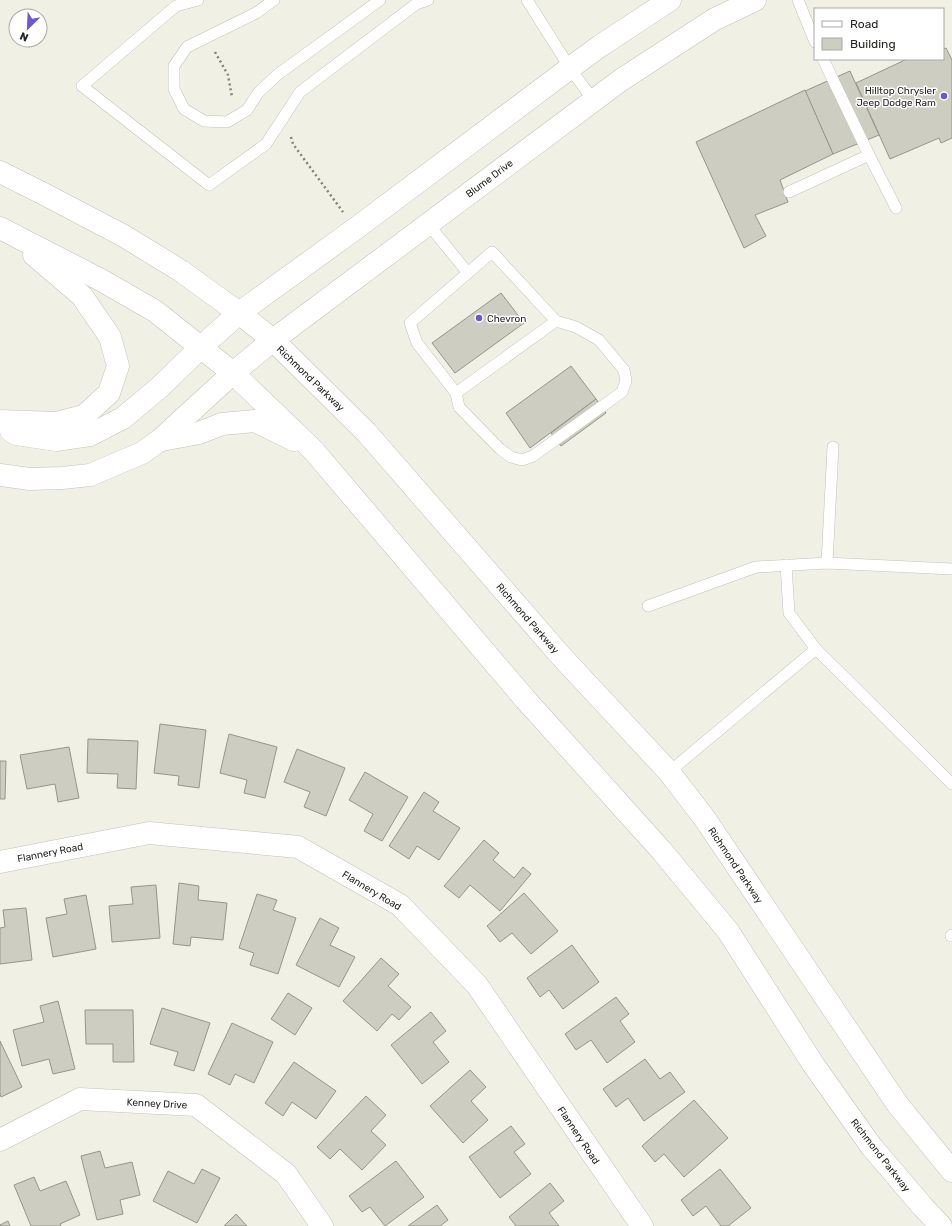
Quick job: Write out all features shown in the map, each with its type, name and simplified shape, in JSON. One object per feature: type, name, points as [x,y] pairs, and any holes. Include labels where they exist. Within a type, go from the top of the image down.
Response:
[{"type":"main road","points":[[0,425],[16,434],[56,440],[90,435],[123,418],[160,387],[239,313],[600,46],[670,0]]},
{"type":"main road","name":"Blume Drive","points":[[0,475],[30,479],[90,475],[142,453],[160,440],[233,373],[273,340],[593,100],[715,19],[755,0]]},
{"type":"main road","name":"Richmond Parkway","points":[[0,172],[124,236],[182,271],[273,340],[366,432],[561,656],[669,772],[705,819],[898,1104],[952,1171]]},
{"type":"main road","points":[[0,421],[56,423],[84,416],[109,393],[118,366],[110,337],[82,296],[4,230]]},
{"type":"main road","name":"Richmond Parkway","points":[[4,230],[102,280],[155,311],[233,373],[313,450],[526,699],[661,850],[728,931],[813,1064],[871,1146],[941,1226]]},
{"type":"main road","points":[[160,440],[199,432],[222,424],[255,421],[313,450]]},
{"type":"main road","name":"Flannery Road","points":[[0,862],[149,833],[298,848],[400,905],[477,985],[642,1226]]},
{"type":"main road","name":"Kenney Drive","points":[[0,1140],[80,1099],[196,1106],[286,1174],[322,1226]]},
{"type":"lane","points":[[198,0],[176,6],[82,86],[208,185],[266,144],[300,92],[416,4],[428,0]]},
{"type":"lane","points":[[274,0],[256,13],[187,47],[174,66],[174,89],[184,109],[204,121],[227,122],[247,110],[258,94],[277,75],[380,0]]},
{"type":"lane","points":[[527,0],[570,68],[593,100]]},
{"type":"lane","points":[[798,0],[814,40]]},
{"type":"lane","points":[[823,60],[896,208]]},
{"type":"lane","points":[[789,192],[870,155]]},
{"type":"lane","points":[[428,224],[468,273]]},
{"type":"lane","points":[[492,252],[556,321],[576,327],[599,340],[624,370],[626,382],[622,392],[533,456],[522,460],[511,457],[500,449],[459,407],[456,393],[417,343],[410,323],[468,273],[492,252]]},
{"type":"lane","points":[[456,393],[556,321]]},
{"type":"lane","points":[[827,563],[833,447]]},
{"type":"lane","points":[[648,606],[756,568],[827,563],[952,569]]},
{"type":"lane","points":[[786,565],[789,613],[816,649],[952,784]]},
{"type":"lane","points":[[669,772],[816,649]]},
{"type":"path","points":[[215,52],[228,74],[232,97]]},
{"type":"path","points":[[291,137],[294,144],[354,229]]},
{"type":"building","points":[[946,48],[952,60],[952,138],[941,143],[939,138],[890,159],[856,83],[905,60],[944,60],[944,49]]},
{"type":"building","points":[[850,71],[879,135],[833,154],[805,91]]},
{"type":"building","points":[[805,90],[833,154],[780,180],[788,202],[755,215],[766,236],[744,248],[696,142]]},
{"type":"building","points":[[501,293],[524,323],[455,373],[432,343]]},
{"type":"building","points":[[571,366],[596,399],[530,448],[506,413]]},
{"type":"building","points":[[596,399],[606,413],[561,446],[551,433]]},
{"type":"building","points":[[160,724],[206,730],[199,788],[178,785],[179,776],[154,773]]},
{"type":"building","points":[[229,734],[277,747],[265,798],[244,793],[247,780],[220,773]]},
{"type":"building","points":[[88,739],[138,741],[136,789],[117,788],[118,774],[87,773]]},
{"type":"building","points":[[69,747],[79,798],[58,802],[55,784],[27,789],[20,755]]},
{"type":"building","points":[[297,749],[345,768],[326,816],[304,807],[310,792],[284,782]]},
{"type":"building","points":[[0,761],[6,761],[5,799],[0,799]]},
{"type":"building","points":[[365,772],[408,797],[382,841],[364,831],[373,814],[349,800]]},
{"type":"building","points":[[424,792],[439,802],[433,811],[460,828],[439,860],[417,846],[409,859],[389,846]]},
{"type":"building","points":[[484,840],[499,853],[493,860],[514,878],[523,867],[531,874],[500,911],[470,885],[459,898],[444,886]]},
{"type":"building","points":[[179,883],[199,886],[198,900],[227,903],[223,940],[191,937],[190,946],[173,944]]},
{"type":"building","points":[[156,885],[160,938],[112,942],[109,906],[133,904],[131,887]]},
{"type":"building","points":[[524,893],[558,931],[531,954],[512,933],[500,942],[487,926]]},
{"type":"building","points":[[257,894],[277,900],[273,910],[296,918],[278,974],[250,965],[254,953],[239,948]]},
{"type":"building","points":[[86,895],[96,949],[53,957],[46,918],[67,914],[64,899]]},
{"type":"building","points":[[26,908],[32,960],[0,964],[0,928],[5,927],[3,910]]},
{"type":"building","points":[[320,918],[339,928],[330,945],[355,957],[339,987],[296,965]]},
{"type":"building","points":[[572,945],[599,982],[563,1009],[549,990],[540,997],[527,978]]},
{"type":"building","points":[[381,958],[399,974],[388,986],[411,1007],[399,1020],[392,1014],[377,1031],[343,1001]]},
{"type":"building","points":[[288,993],[312,1008],[295,1035],[271,1019]]},
{"type":"building","points":[[616,997],[629,1014],[620,1021],[635,1042],[607,1063],[591,1040],[576,1050],[565,1034]]},
{"type":"building","points":[[58,1001],[75,1069],[53,1074],[49,1059],[22,1066],[13,1030],[44,1022],[40,1006]]},
{"type":"building","points":[[162,1008],[210,1023],[194,1071],[174,1065],[178,1052],[150,1044]]},
{"type":"building","points":[[85,1010],[133,1010],[134,1062],[113,1062],[113,1044],[86,1044]]},
{"type":"building","points":[[431,1012],[446,1031],[433,1042],[449,1062],[422,1084],[391,1045]]},
{"type":"building","points":[[232,1023],[273,1042],[254,1083],[235,1074],[230,1085],[208,1074]]},
{"type":"building","points":[[0,1041],[22,1087],[1,1097],[0,1094]]},
{"type":"building","points":[[645,1059],[660,1079],[670,1072],[685,1092],[644,1121],[628,1098],[616,1107],[603,1089]]},
{"type":"building","points":[[294,1062],[336,1091],[316,1119],[292,1102],[283,1116],[265,1103]]},
{"type":"building","points":[[470,1070],[486,1087],[471,1101],[488,1120],[463,1143],[430,1106]]},
{"type":"building","points":[[366,1096],[386,1115],[371,1131],[386,1145],[362,1170],[340,1149],[330,1159],[317,1147]]},
{"type":"building","points":[[694,1100],[728,1138],[684,1177],[664,1154],[655,1162],[642,1146]]},
{"type":"building","points":[[511,1126],[525,1144],[514,1152],[531,1174],[500,1198],[469,1157]]},
{"type":"building","points":[[100,1151],[105,1168],[132,1162],[140,1195],[120,1200],[123,1214],[97,1220],[81,1156]]},
{"type":"building","points":[[396,1161],[424,1197],[385,1226],[370,1207],[362,1212],[349,1196]]},
{"type":"building","points":[[202,1169],[220,1178],[197,1223],[153,1201],[168,1171],[194,1184]]},
{"type":"building","points":[[720,1169],[751,1208],[728,1226],[721,1226],[706,1206],[693,1216],[681,1200]]},
{"type":"building","points":[[34,1177],[40,1191],[66,1181],[80,1215],[60,1224],[61,1226],[31,1226],[14,1185]]},
{"type":"building","points":[[550,1183],[564,1201],[549,1213],[559,1226],[516,1226],[509,1217]]},
{"type":"building","points":[[437,1205],[448,1220],[440,1226],[408,1226]]},
{"type":"building","points":[[236,1214],[247,1226],[224,1226]]},
{"type":"building","points":[[8,1221],[10,1226],[0,1226],[0,1225]]},
{"type":"place","name":"Hilltop Chrysler Jeep Dodge Ram","points":[[944,96]]},
{"type":"place","name":"Chevron","points":[[479,318]]}]
